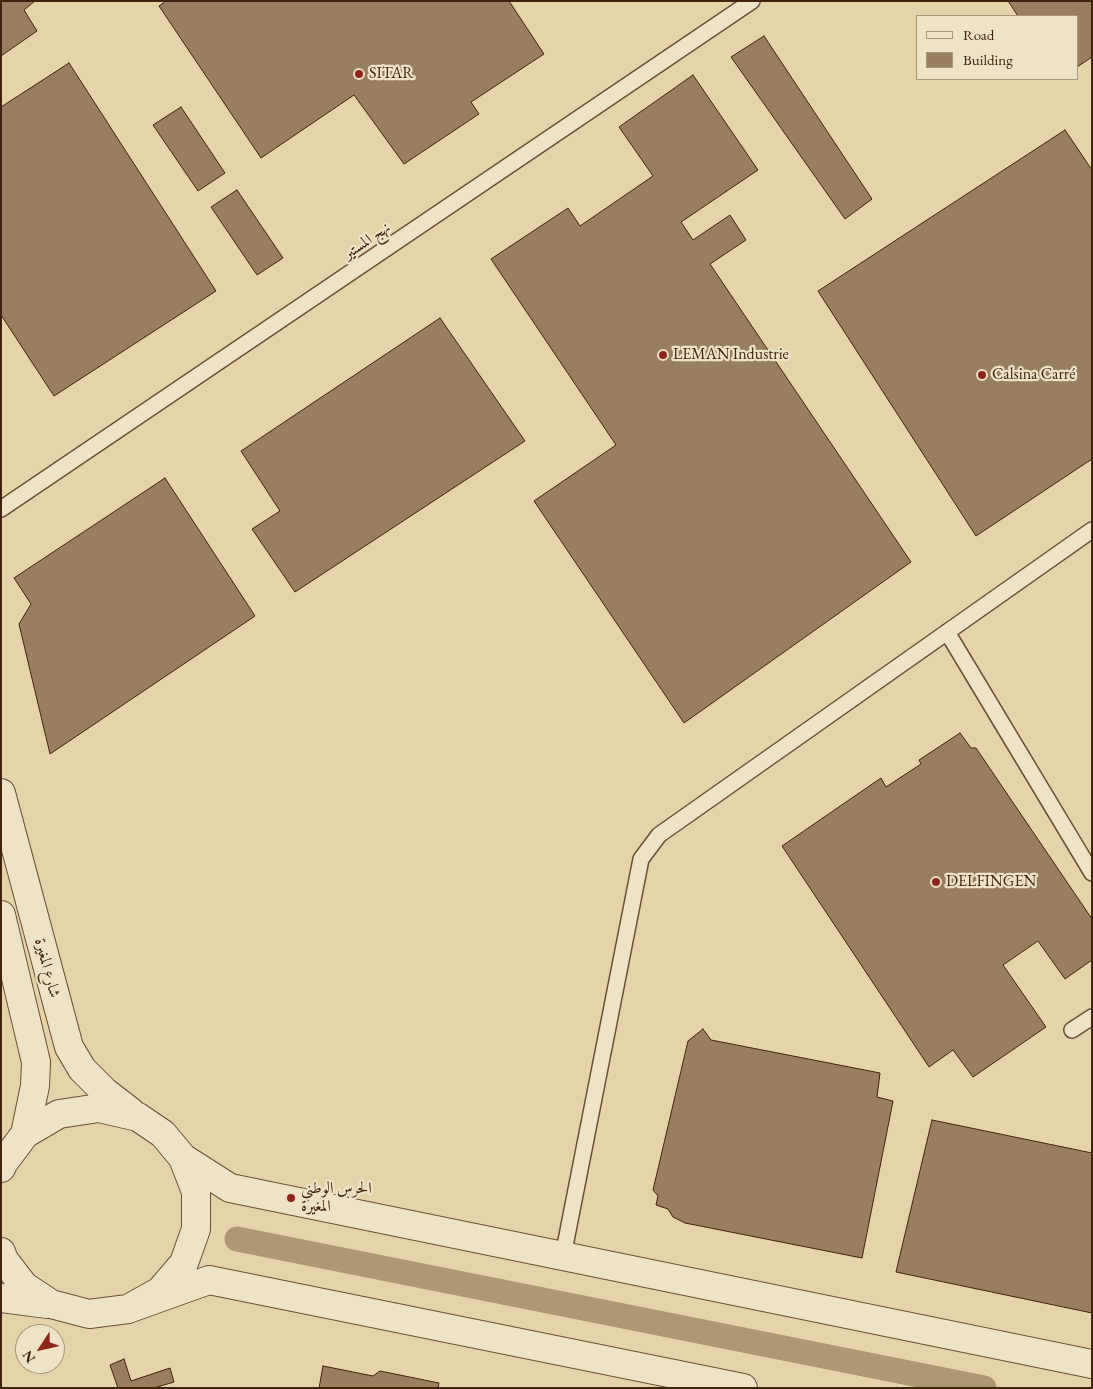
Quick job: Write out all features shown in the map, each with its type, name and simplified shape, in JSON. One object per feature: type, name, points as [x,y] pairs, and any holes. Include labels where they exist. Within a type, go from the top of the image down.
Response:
[{"type":"street","name":"شارع المغيرة","points":[[1,793],[69,1047],[82,1068],[105,1092],[163,1134],[183,1158]]},
{"type":"street","name":"شارع المغيرة","points":[[1,915],[36,1062],[35,1086],[25,1134]]},
{"type":"street","points":[[1,1168],[25,1134],[59,1114],[99,1108],[138,1117]]},
{"type":"street","points":[[183,1158],[230,1188],[1092,1364]]},
{"type":"street","points":[[128,1309],[160,1291],[184,1263],[196,1229],[196,1192],[183,1158]]},
{"type":"street","points":[[1,1252],[4,1260],[24,1286],[51,1304]]},
{"type":"street","points":[[1,1298],[51,1304],[89,1314],[128,1309],[209,1280],[743,1388]]},
{"type":"lane","name":"نهج المستير","points":[[1,509],[752,1]]},
{"type":"lane","points":[[563,1256],[641,860],[659,834],[1092,530]]},
{"type":"lane","points":[[947,632],[1092,873]]},
{"type":"lane","points":[[1072,1030],[1092,1017]]},
{"type":"building","points":[[1,1],[35,1],[24,10],[37,31],[1,56]]},
{"type":"building","name":"SITAR","points":[[166,1],[509,1],[544,54],[471,102],[479,114],[404,164],[354,95],[261,158],[159,6]]},
{"type":"building","points":[[1008,1],[1092,1],[1092,57],[1078,66],[1078,15],[1017,15]]},
{"type":"building","points":[[764,36],[872,199],[845,219],[731,57]]},
{"type":"building","points":[[69,63],[216,291],[54,396],[1,315],[1,107]]},
{"type":"building","name":"LEMAN Industrie","points":[[693,75],[758,170],[681,222],[693,240],[730,215],[746,240],[710,264],[911,562],[684,723],[534,501],[616,445],[491,259],[568,208],[580,226],[653,176],[619,127]]},
{"type":"building","points":[[181,107],[225,173],[198,191],[153,125]]},
{"type":"building","name":"Calsina Carré","points":[[1065,130],[1092,170],[1092,459],[976,536],[818,291]]},
{"type":"building","points":[[237,190],[283,258],[257,275],[211,207]]},
{"type":"building","points":[[440,318],[525,441],[295,592],[252,529],[280,511],[241,451]]},
{"type":"building","points":[[165,478],[255,616],[50,754],[19,624],[31,604],[14,578]]},
{"type":"building","name":"DELFINGEN","points":[[960,733],[971,748],[976,748],[1092,919],[1092,960],[1065,979],[1038,941],[1003,965],[1046,1027],[973,1077],[953,1050],[929,1067],[782,846],[881,778],[886,787],[921,764],[919,760]]},
{"type":"building","points":[[703,1029],[711,1040],[880,1073],[877,1097],[893,1101],[862,1258],[685,1223],[673,1217],[668,1209],[656,1205],[658,1196],[653,1190],[688,1041]]},
{"type":"building","points":[[932,1120],[1092,1153],[1092,1313],[896,1272]]},
{"type":"building","points":[[124,1359],[131,1381],[170,1368],[174,1382],[154,1388],[118,1388],[110,1365]]},
{"type":"building","points":[[323,1366],[373,1376],[380,1371],[439,1383],[438,1388],[319,1388]]},
{"type":"waterway","points":[[237,1239],[984,1388]]},
{"type":"place","name":"SITAR","points":[[359,74]]},
{"type":"place","name":"LEMAN Industrie","points":[[663,355]]},
{"type":"place","name":"Calsina Carré","points":[[982,375]]},
{"type":"place","name":"DELFINGEN","points":[[936,882]]},
{"type":"place","name":"الحرس الوطني المغيرة","points":[[291,1198]]}]
